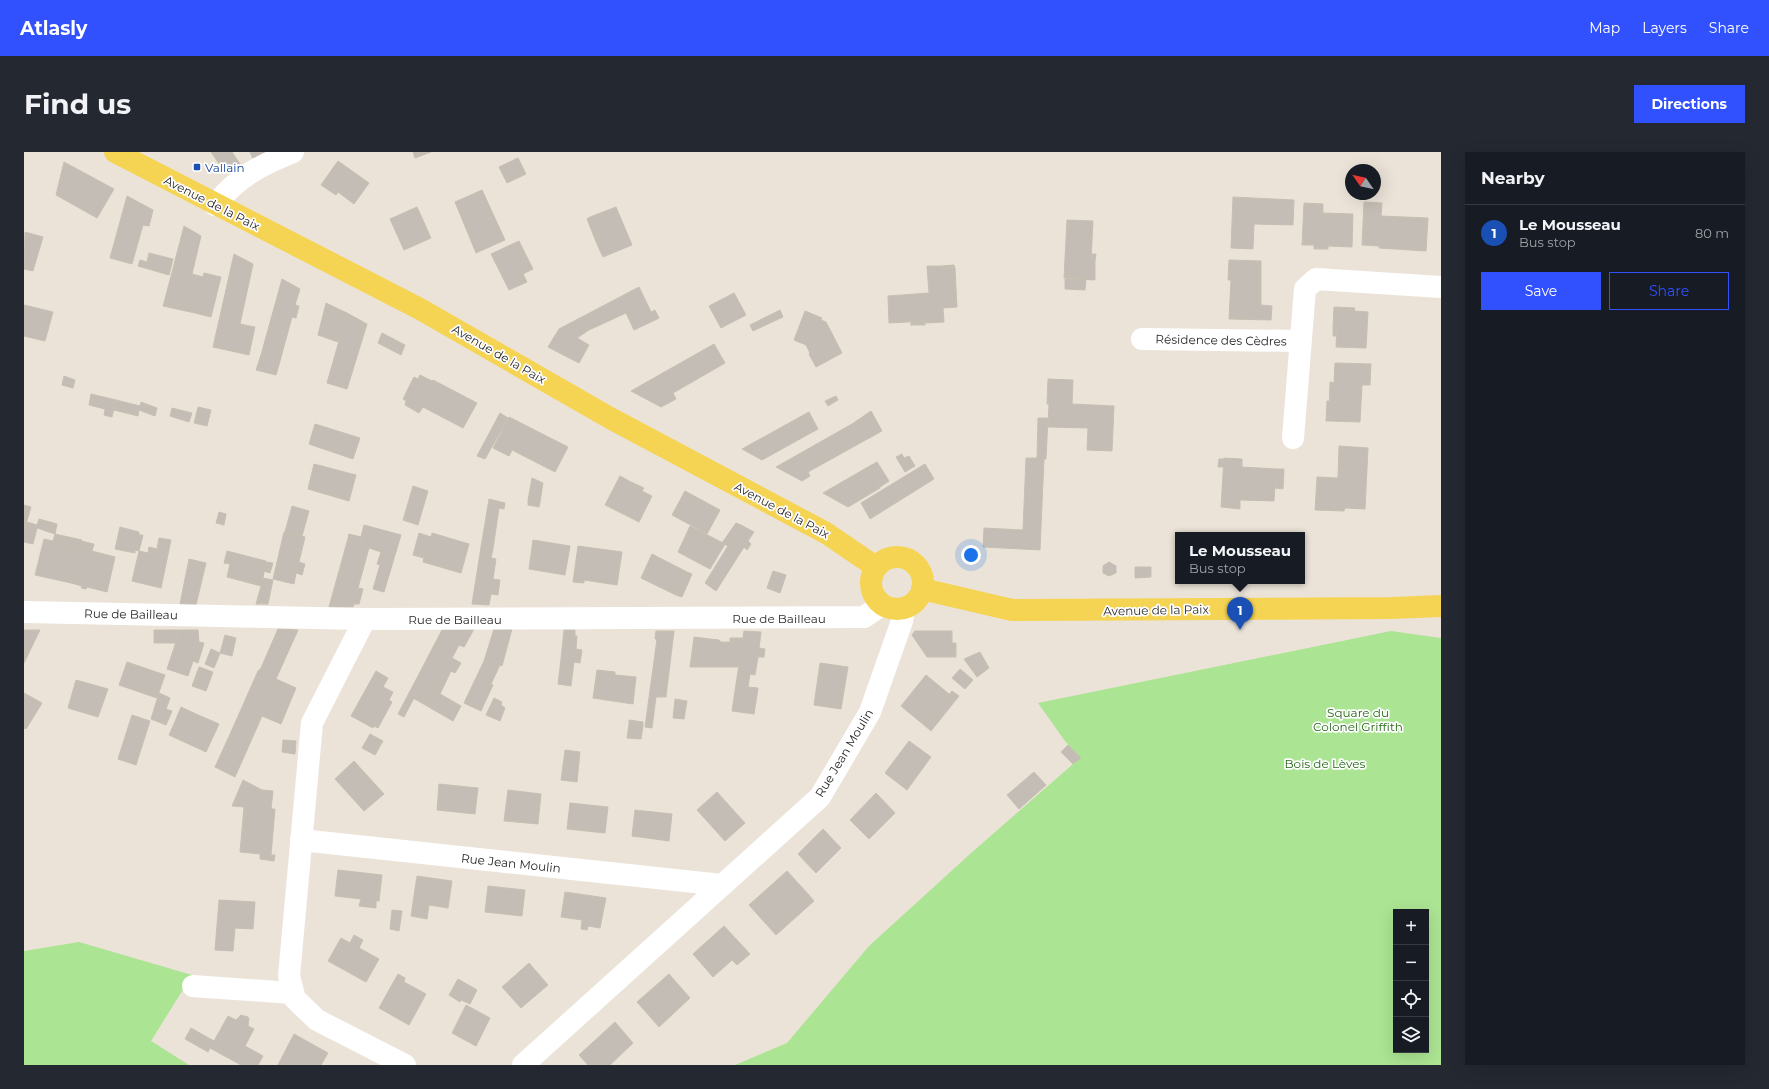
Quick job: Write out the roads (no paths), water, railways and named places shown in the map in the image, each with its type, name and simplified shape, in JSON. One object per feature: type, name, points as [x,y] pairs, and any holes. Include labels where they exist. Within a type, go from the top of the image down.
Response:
[{"type":"main road","name":"Avenue de la Paix","points":[[115,152],[215,205],[420,309],[610,418],[826,533],[876,567]]},
{"type":"main road","points":[[898,556],[914,562],[923,577],[922,589],[915,602],[904,608],[891,609],[882,605],[876,599],[870,583],[872,574],[882,561],[889,557],[898,556]]},
{"type":"main road","name":"Avenue de la Paix","points":[[922,589],[1012,610],[1384,608],[1441,606]]},
{"type":"street","points":[[215,205],[229,188],[248,173],[293,152]]},
{"type":"street","name":"Résidence des Cèdres","points":[[1293,438],[1304,289],[1316,279],[1441,287]]},
{"type":"street","name":"Résidence des Cèdres","points":[[1142,338],[1300,341]]},
{"type":"street","name":"Rue de Bailleau","points":[[24,612],[365,619],[864,617],[882,605]]},
{"type":"street","name":"Rue Jean Moulin","points":[[523,1065],[820,797],[870,712],[902,621],[904,608]]},
{"type":"street","points":[[365,619],[312,723],[289,976],[292,993],[295,1000],[317,1020],[405,1065]]},
{"type":"street","name":"Rue Jean Moulin","points":[[301,840],[722,885]]},
{"type":"street","points":[[193,986],[292,993]]},
{"type":"place","name":"Vallain","points":[[197,167]]},
{"type":"place","name":"Le Mousseau","points":[[1240,630]]},
{"type":"park label","name":"Square du Colonel Griffith","points":[[1358,719]]},
{"type":"park label","name":"Bois de Lèves","points":[[1325,763]]}]
